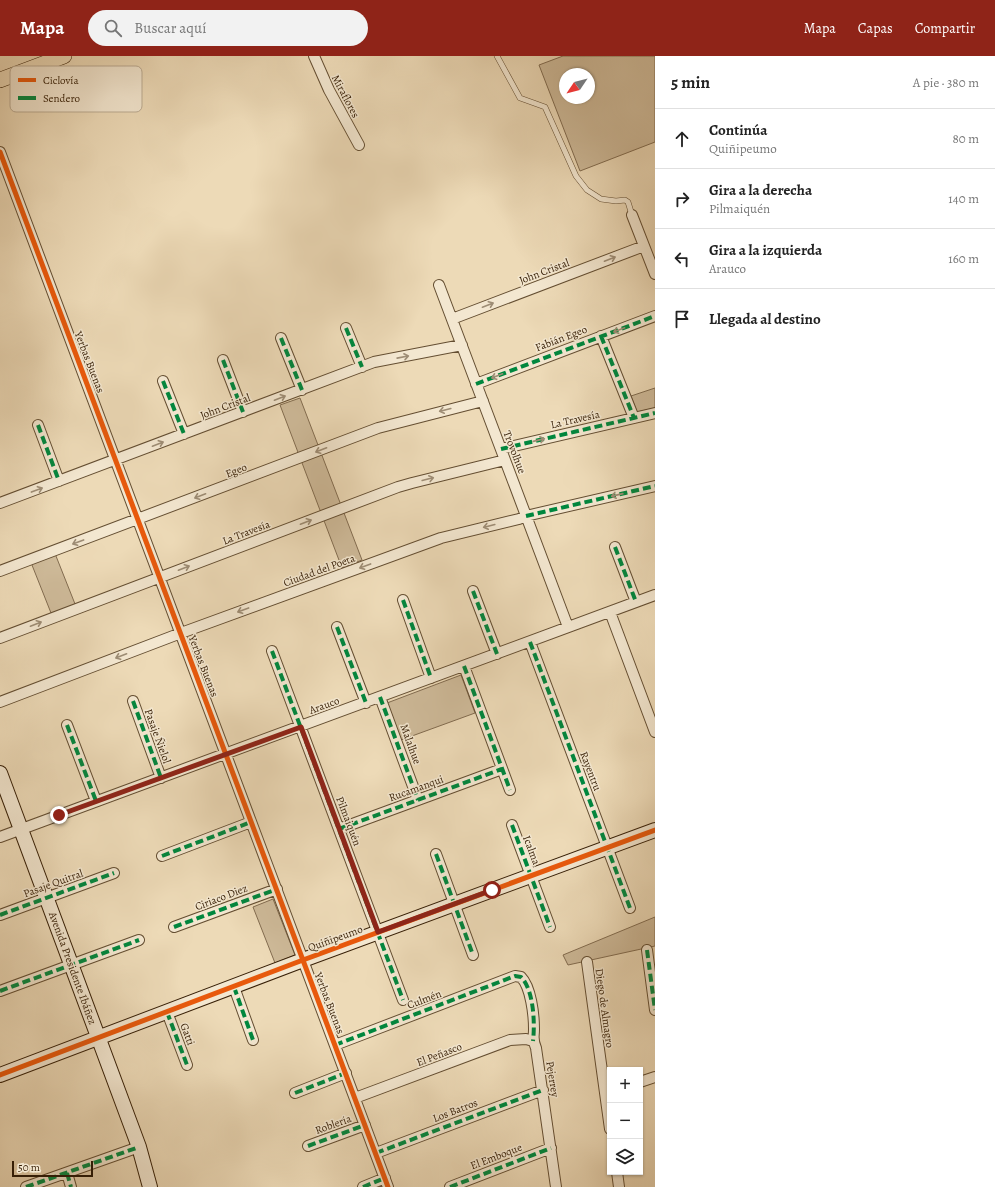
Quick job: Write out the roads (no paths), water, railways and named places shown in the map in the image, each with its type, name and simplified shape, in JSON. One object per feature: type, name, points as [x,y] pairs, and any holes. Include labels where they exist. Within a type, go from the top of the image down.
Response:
[{"type":"main road","points":[[37,66],[64,56]]},
{"type":"main road","points":[[0,80],[10,76]]},
{"type":"street","name":"Miraflores","points":[[314,56],[326,85],[359,146]]},
{"type":"street","name":"Yerbas Buenas","points":[[0,152],[387,1183]]},
{"type":"street","points":[[632,215],[655,274]]},
{"type":"street","name":"John Cristal","points":[[452,319],[644,246]]},
{"type":"street","name":"Trovolhue","points":[[439,285],[568,627]]},
{"type":"street","name":"Fabián Egeo","points":[[476,384],[655,316]]},
{"type":"street","points":[[346,328],[362,367]]},
{"type":"street","points":[[601,336],[634,418]]},
{"type":"street","points":[[281,338],[302,390]]},
{"type":"street","name":"John Cristal","points":[[0,503],[374,362],[462,345]]},
{"type":"street","points":[[223,360],[242,412]]},
{"type":"street","points":[[163,382],[184,434]]},
{"type":"street","name":"Egeo","points":[[0,571],[378,428],[483,401]]},
{"type":"street","name":"La Travesía","points":[[501,450],[655,413]]},
{"type":"street","points":[[38,425],[59,481]]},
{"type":"street","name":"La Travesía","points":[[0,638],[398,487],[505,460]]},
{"type":"street","name":"Ciudad del Poeta","points":[[0,702],[181,633],[441,538],[526,516],[655,486]]},
{"type":"street","points":[[615,547],[636,602]]},
{"type":"street","points":[[473,591],[497,654]]},
{"type":"street","name":"Arauco","points":[[0,837],[655,595]]},
{"type":"street","points":[[403,600],[432,678]]},
{"type":"street","points":[[610,612],[655,732]]},
{"type":"street","points":[[337,627],[366,703]]},
{"type":"street","name":"Rayentru","points":[[530,642],[630,908]]},
{"type":"street","name":"Pilmaiquén","points":[[272,651],[403,1000]]},
{"type":"street","points":[[464,666],[510,790]]},
{"type":"street","name":"Malalhue","points":[[380,697],[418,800]]},
{"type":"street","name":"Pasaje Ñielol","points":[[133,701],[161,778]]},
{"type":"street","points":[[67,725],[96,801]]},
{"type":"street","name":"Rucamanqui","points":[[339,829],[502,769]]},
{"type":"street","name":"Avenida Presidente Ibáñez","points":[[0,773],[139,1147],[150,1187]]},
{"type":"street","points":[[162,856],[252,822]]},
{"type":"street","name":"Icalma","points":[[512,825],[550,927]]},
{"type":"street","name":"Quiñipeumo","points":[[0,1075],[303,960],[655,830]]},
{"type":"street","points":[[436,854],[473,955]]},
{"type":"street","name":"Pasaje Quitral","points":[[0,915],[114,873]]},
{"type":"street","name":"Ciriaco Diez","points":[[174,927],[276,889]]},
{"type":"street","points":[[0,992],[139,940]]},
{"type":"street","points":[[647,950],[655,1010]]},
{"type":"street","name":"Diego de Almagro","points":[[587,962],[607,1092]]},
{"type":"street","name":"Culmén","points":[[335,1045],[515,976],[521,977]]},
{"type":"street","name":"Pejerrey","points":[[521,977],[524,980],[531,1000],[534,1030],[533,1042],[536,1048],[543,1090],[556,1187]]},
{"type":"street","points":[[234,986],[253,1040]]},
{"type":"street","name":"Gatti","points":[[167,1012],[187,1064]]},
{"type":"street","name":"El Peñasco","points":[[355,1098],[510,1040],[526,1039],[533,1042]]},
{"type":"street","points":[[295,1093],[346,1073]]},
{"type":"street","points":[[643,1081],[655,1077]]},
{"type":"street","name":"Los Batros","points":[[376,1154],[543,1090]]},
{"type":"street","name":"Roblería","points":[[308,1146],[365,1125]]},
{"type":"street","points":[[26,1187],[139,1147]]},
{"type":"street","name":"El Emboque","points":[[450,1187],[551,1148]]},
{"type":"street","points":[[67,1173],[71,1187]]},
{"type":"street","points":[[617,1175],[619,1187]]},
{"type":"street","points":[[363,1187],[387,1183]]},
{"type":"lane","points":[[497,56],[520,98],[545,107],[576,176],[587,190],[601,199],[616,201],[625,200],[628,202],[632,215]]}]
